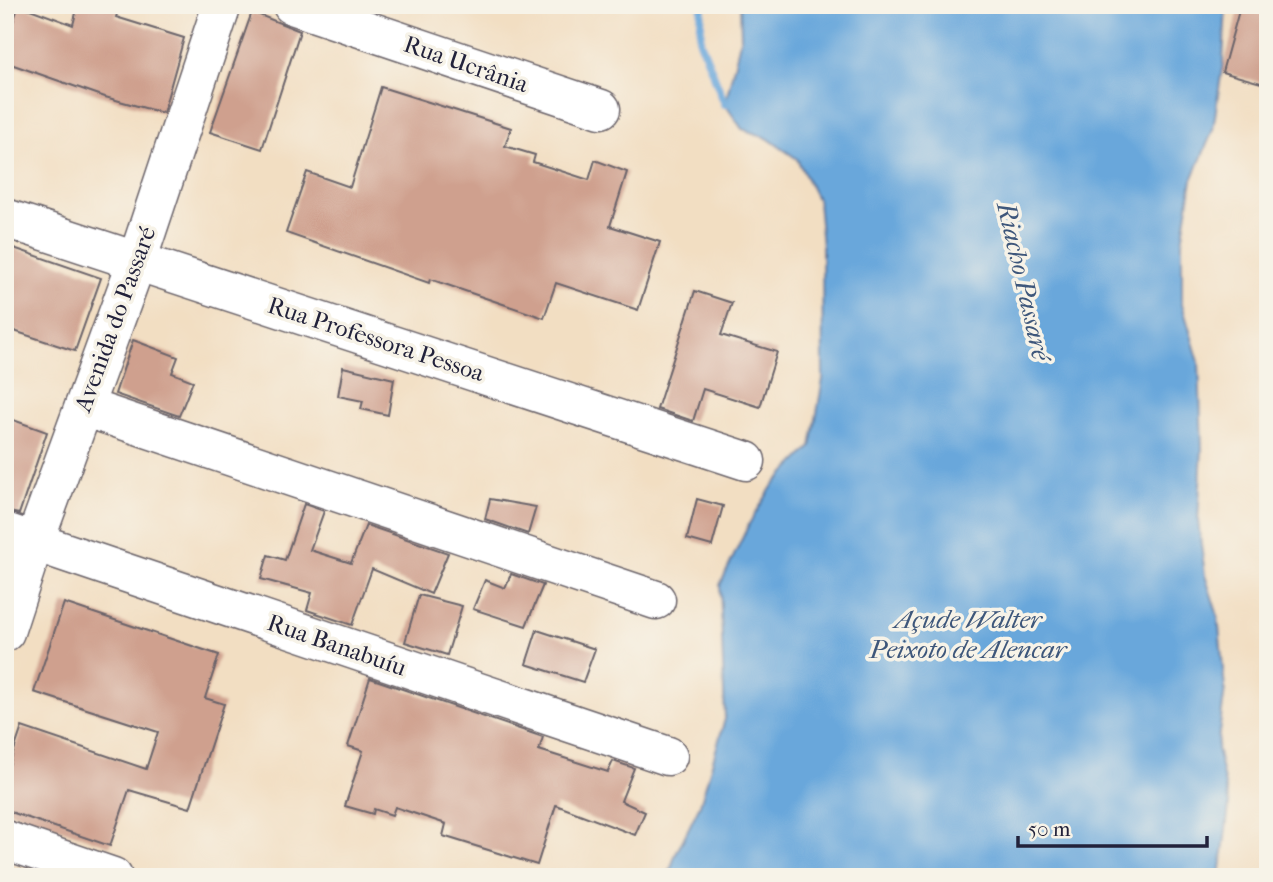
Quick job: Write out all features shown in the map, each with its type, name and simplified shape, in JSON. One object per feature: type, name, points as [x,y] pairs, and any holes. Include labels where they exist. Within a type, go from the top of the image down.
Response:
[{"type":"street","name":"Avenida do Passaré","points":[[5,632],[20,538],[83,407],[137,261],[222,5]]},
{"type":"street","name":"Rua Ucrânia","points":[[292,5],[601,109]]},
{"type":"street","name":"Rua Professora Pessoa","points":[[5,218],[746,461]]},
{"type":"street","points":[[83,407],[656,600]]},
{"type":"street","name":"Rua Banabuíu","points":[[20,538],[668,757]]},
{"type":"street","points":[[5,840],[113,877]]},
{"type":"water","name":"Açude Walter Peixoto de Alencar","points":[[740,5],[1226,5],[1223,62],[1213,130],[1192,180],[1182,242],[1182,304],[1199,362],[1202,449],[1198,521],[1205,575],[1218,616],[1225,689],[1217,748],[1229,805],[1220,877],[668,877],[675,856],[700,805],[725,719],[720,585],[749,524],[773,485],[811,447],[823,379],[822,247],[818,201],[797,159],[767,138],[742,129],[725,104],[741,37]]},
{"type":"building","points":[[19,5],[73,25],[78,5],[120,5],[116,17],[184,38],[163,113],[105,97],[5,62],[5,45]]},
{"type":"building","points":[[1240,7],[1268,16],[1268,85],[1222,72]]},
{"type":"building","points":[[252,12],[300,31],[262,149],[210,132]]},
{"type":"building","points":[[381,87],[511,128],[505,146],[535,155],[533,162],[589,180],[595,160],[627,172],[610,226],[660,242],[638,310],[556,283],[544,318],[430,279],[429,283],[286,233],[307,172],[350,187]]},
{"type":"building","points":[[5,245],[101,278],[75,351],[5,328]]},
{"type":"building","points":[[695,291],[732,303],[721,335],[777,352],[760,407],[703,389],[693,421],[657,409]]},
{"type":"building","points":[[133,340],[178,357],[172,373],[193,381],[179,416],[115,394]]},
{"type":"building","points":[[343,367],[394,379],[388,415],[361,409],[363,401],[338,396]]},
{"type":"building","points":[[5,417],[47,432],[19,514],[5,511]]},
{"type":"building","points":[[490,499],[536,507],[528,534],[485,519]]},
{"type":"building","points":[[697,499],[723,506],[712,546],[687,539]]},
{"type":"building","points":[[304,504],[324,511],[310,550],[351,563],[366,525],[448,553],[431,594],[372,569],[352,625],[307,610],[312,593],[261,579],[268,555],[285,560]]},
{"type":"building","points":[[511,574],[543,585],[526,626],[473,609],[485,580],[505,588]]},
{"type":"building","points":[[419,595],[462,606],[447,655],[405,642]]},
{"type":"building","points":[[64,603],[219,655],[205,698],[224,704],[190,808],[129,790],[110,846],[5,810],[5,777],[22,727],[146,769],[158,732],[34,692]]},
{"type":"building","points":[[537,630],[595,649],[583,682],[526,664]]},
{"type":"building","points":[[370,678],[543,737],[539,750],[608,772],[613,761],[634,768],[621,801],[645,812],[635,835],[556,805],[537,865],[443,836],[446,824],[395,807],[392,815],[374,809],[373,814],[345,806],[363,751],[348,746]]},
{"type":"waterway","name":"Riacho Passaré","points":[[702,5],[700,41],[725,104],[734,102]]}]
